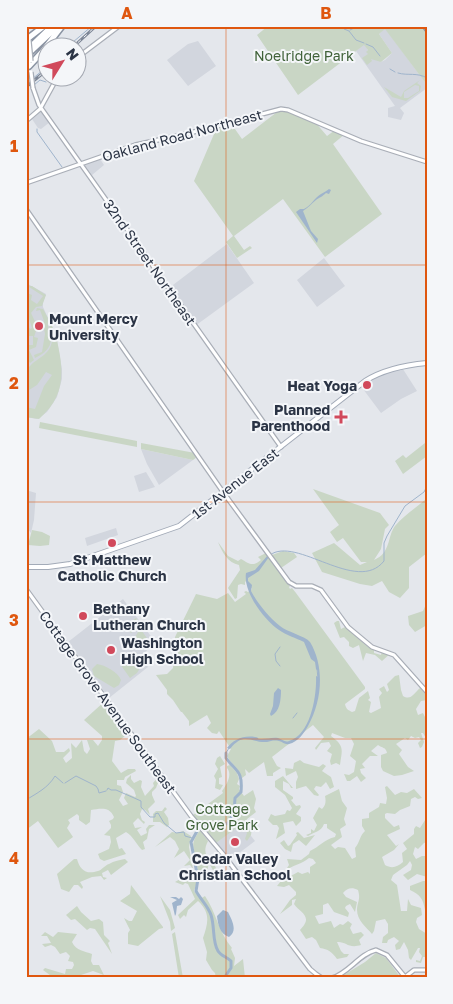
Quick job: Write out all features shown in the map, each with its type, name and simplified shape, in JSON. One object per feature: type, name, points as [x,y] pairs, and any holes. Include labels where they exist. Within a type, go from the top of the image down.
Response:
[{"type":"highway","points":[[27,38],[44,26]]},
{"type":"highway","points":[[26,50],[52,26]]},
{"type":"highway","points":[[26,56],[60,26]]},
{"type":"highway","points":[[30,63],[60,26]]},
{"type":"main road","points":[[88,49],[119,26]]},
{"type":"main road","name":"32nd Street Northeast","points":[[27,38],[36,100],[281,447]]},
{"type":"main road","points":[[26,121],[41,107],[51,88]]},
{"type":"main road","points":[[36,100],[41,102],[45,98]]},
{"type":"main road","name":"Oakland Road Northeast","points":[[26,183],[138,144],[186,134],[281,109],[288,110],[361,141],[427,162]]},
{"type":"main road","points":[[26,209],[274,563],[292,584],[300,587],[314,586],[324,592],[348,628],[372,647],[394,654],[427,692]]},
{"type":"main road","name":"1st Avenue East","points":[[26,566],[48,567],[70,564],[176,528],[368,379],[384,371],[401,366],[427,363]]},
{"type":"main road","name":"Cottage Grove Avenue Southeast","points":[[26,590],[197,824],[310,968],[322,978]]},
{"type":"main road","points":[[332,978],[343,973],[366,955],[376,950],[387,956],[405,977],[414,970],[427,970]]},
{"type":"shaded area","points":[[385,28],[427,85],[427,88],[400,108],[404,113],[401,120],[388,117],[388,108],[395,106],[356,51],[364,44],[368,50],[367,52],[381,62],[385,60],[392,53],[379,34]]},
{"type":"shaded area","points":[[198,41],[216,66],[188,86],[167,60],[188,44]]},
{"type":"shaded area","points":[[41,111],[50,122],[41,129],[38,128],[32,119]]},
{"type":"shaded area","points":[[100,159],[104,165],[92,175],[84,164]]},
{"type":"shaded area","points":[[227,244],[254,283],[195,326],[169,288]]},
{"type":"shaded area","points":[[324,258],[345,286],[317,307],[297,280]]},
{"type":"shaded area","points":[[26,283],[46,294],[43,307],[56,335],[62,369],[62,379],[57,397],[47,412],[37,419],[26,417]]},
{"type":"shaded area","points":[[401,366],[417,391],[401,399],[381,413],[360,385],[368,379]]},
{"type":"shaded area","points":[[141,449],[193,460],[159,485]]},
{"type":"shaded area","points":[[146,472],[155,487],[139,492],[134,476]]},
{"type":"shaded area","points":[[26,490],[36,493],[31,533],[26,527]]},
{"type":"shaded area","points":[[116,528],[118,535],[87,546],[85,538]]},
{"type":"shaded area","name":"Washington High School","points":[[123,599],[156,643],[140,656],[148,667],[109,698],[68,642]]},
{"type":"shaded area","name":"Cedar Valley Christian School","points":[[241,823],[255,841],[230,860],[216,843]]},
{"type":"green space","name":"Noelridge Park","points":[[268,26],[426,26],[427,85],[385,29],[379,34],[392,53],[381,62],[371,59],[372,61],[367,65],[362,58],[368,54],[366,52],[368,50],[364,45],[298,95],[257,35]]},
{"type":"green space","points":[[420,80],[417,83],[421,86],[420,91],[406,101],[392,97],[384,87],[401,97],[404,91]],"holes":[[[415,85],[419,86],[419,91],[408,98],[404,98],[404,92]]]},
{"type":"green space","points":[[281,109],[315,122],[327,136],[335,130],[345,134],[333,144],[382,214],[325,257],[283,199],[234,236],[244,250],[250,246],[252,248],[237,258],[226,242],[233,236],[194,181],[217,127],[230,122],[242,139]]},
{"type":"green space","points":[[30,286],[46,295],[42,306],[36,307],[31,313],[39,330],[36,331],[34,337],[38,338],[36,347],[29,350],[34,360],[30,363],[26,357],[26,345],[33,345],[33,336],[27,336],[26,338],[26,321],[30,329],[32,328],[27,313],[29,312],[26,310],[26,290],[27,293],[32,295],[31,300],[37,304],[43,296]]},
{"type":"green space","points":[[37,308],[43,309],[49,320],[48,326],[51,341],[46,351],[35,358],[34,355],[42,352],[45,334],[44,321],[40,310],[36,311]]},
{"type":"green space","points":[[50,322],[58,343],[61,383],[52,405],[39,419],[26,417],[26,407],[35,409],[44,386],[52,375],[46,372],[37,385],[29,390],[26,388],[28,369],[46,353],[51,345]]},
{"type":"green space","points":[[40,422],[137,441],[137,447],[39,428]]},
{"type":"green space","points":[[141,443],[195,453],[197,457],[193,460],[141,449]]},
{"type":"green space","points":[[425,443],[427,446],[427,456],[403,474],[395,461],[403,455],[406,458]]},
{"type":"green space","points":[[313,489],[380,513],[389,525],[385,529],[381,549],[374,560],[386,549],[395,526],[426,499],[427,495],[427,553],[409,567],[409,588],[400,598],[389,592],[382,581],[372,586],[322,572],[312,553],[334,543],[360,565],[367,562],[361,562],[343,538],[337,542],[330,532],[339,525]]},
{"type":"green space","points":[[32,530],[50,536],[49,545],[28,545]]},
{"type":"green space","points":[[218,542],[228,556],[251,564],[261,560],[258,557],[266,553],[290,586],[290,589],[292,588],[296,593],[365,687],[365,689],[345,704],[348,710],[355,711],[359,698],[368,691],[370,698],[368,700],[371,702],[369,712],[371,713],[381,708],[379,697],[382,693],[379,689],[384,686],[387,692],[389,690],[387,684],[395,676],[399,675],[403,696],[408,698],[420,688],[427,696],[427,700],[421,701],[416,709],[418,715],[423,713],[427,721],[427,740],[423,733],[421,733],[424,742],[420,748],[418,743],[421,740],[419,737],[411,736],[408,740],[405,738],[396,744],[402,750],[399,754],[408,767],[414,771],[394,776],[383,771],[381,755],[387,753],[385,749],[378,745],[371,751],[378,756],[370,756],[362,764],[365,768],[360,769],[366,778],[361,782],[357,776],[347,781],[344,774],[349,775],[354,772],[356,761],[350,756],[354,744],[351,738],[345,738],[332,733],[331,736],[339,743],[342,752],[340,765],[336,763],[331,765],[332,754],[327,751],[331,746],[329,742],[321,743],[316,750],[315,748],[324,737],[313,725],[272,757],[277,766],[281,768],[273,773],[273,776],[267,776],[264,762],[249,773],[245,769],[246,775],[242,778],[227,756],[231,749],[219,731],[217,734],[212,733],[207,728],[211,723],[207,715],[189,726],[189,721],[167,694],[167,690],[156,675],[167,674],[173,668],[175,637],[196,594],[217,599],[228,593],[235,602],[246,594],[244,592],[252,589],[245,581],[245,585],[238,585],[237,598],[235,599],[228,588],[240,570],[239,565],[229,559]]},
{"type":"green space","points":[[283,551],[294,553],[297,557],[281,568],[272,555]]},
{"type":"green space","points":[[427,602],[427,625],[415,632],[409,625],[408,616],[423,611]]},
{"type":"green space","points":[[136,618],[141,625],[131,633],[126,626]]},
{"type":"green space","points":[[339,621],[341,629],[345,627],[368,647],[374,649],[374,653],[381,655],[382,651],[391,653],[382,661],[375,655],[366,653],[363,661],[359,645],[353,648],[349,646],[349,642],[344,637],[340,638],[334,623]]},
{"type":"green space","points":[[142,631],[149,641],[141,648],[137,646],[134,639],[138,632]]},
{"type":"green space","points":[[136,652],[142,665],[137,673],[130,678],[120,664],[120,661]]},
{"type":"green space","points":[[97,664],[107,667],[117,674],[121,680],[119,685],[114,688],[94,676],[92,669]]},
{"type":"green space","points":[[105,701],[129,733],[120,740],[115,741],[112,761],[121,773],[128,769],[135,769],[136,771],[125,777],[124,780],[117,780],[117,785],[121,786],[123,792],[119,800],[123,806],[128,804],[124,798],[126,793],[136,796],[134,790],[126,783],[131,775],[134,783],[142,781],[141,787],[145,796],[154,786],[153,783],[159,776],[152,765],[161,775],[156,788],[152,792],[155,802],[148,809],[150,815],[142,809],[140,814],[145,822],[144,824],[138,818],[133,823],[135,828],[142,827],[137,830],[141,836],[147,833],[146,829],[149,825],[155,825],[149,829],[147,839],[143,842],[145,849],[142,850],[126,832],[116,838],[119,849],[122,848],[126,854],[104,861],[100,859],[98,854],[109,849],[111,842],[110,836],[104,835],[111,828],[109,821],[114,817],[110,811],[101,809],[91,810],[90,822],[86,825],[79,820],[77,814],[68,820],[70,823],[67,828],[73,837],[58,848],[38,821],[26,830],[26,739],[39,729],[52,741],[56,752],[64,752],[69,748],[70,751],[63,758],[66,763],[72,758],[71,743],[76,748],[82,740],[84,751],[87,754],[90,749],[87,740],[93,740],[98,746],[102,736],[84,720]]},
{"type":"green space","points":[[220,756],[225,764],[220,767],[222,777],[219,778],[219,784],[223,785],[220,790],[215,788],[216,780],[214,776],[218,769],[215,764]]},
{"type":"green space","points":[[300,760],[319,767],[323,764],[326,766],[322,771],[331,777],[334,787],[330,789],[326,782],[321,787],[316,786],[314,789],[318,796],[314,795],[306,786],[296,789],[298,777],[296,771],[286,776],[285,768],[293,769],[294,763]]},
{"type":"green space","name":"Cottage Grove Park","points":[[230,765],[237,773],[239,779],[237,784],[240,786],[239,789],[244,796],[253,790],[256,799],[254,808],[256,812],[247,819],[245,824],[249,829],[251,827],[251,819],[253,819],[251,835],[247,841],[245,839],[247,833],[242,824],[216,843],[193,815],[223,793],[222,791],[229,777],[227,766]]},
{"type":"green space","points":[[283,776],[293,788],[283,781],[283,790],[293,797],[291,800],[296,806],[300,805],[301,807],[296,814],[301,817],[301,821],[296,826],[293,821],[283,823],[285,833],[276,839],[279,828],[268,820],[271,814],[275,816],[285,814],[287,810],[290,811],[292,808],[285,795],[275,787],[275,781]]},
{"type":"green space","points":[[387,786],[395,795],[401,792],[407,793],[414,789],[422,798],[418,799],[415,797],[411,799],[410,806],[395,814],[385,814],[385,818],[394,827],[399,825],[400,829],[387,835],[396,846],[399,844],[394,850],[382,857],[385,865],[394,867],[403,862],[402,853],[407,849],[403,843],[414,834],[416,826],[420,828],[427,817],[427,842],[418,849],[415,847],[413,854],[416,859],[427,856],[427,877],[417,874],[408,880],[403,875],[411,870],[412,865],[410,861],[393,875],[391,880],[397,885],[401,911],[407,911],[408,899],[411,905],[421,908],[422,915],[417,918],[416,922],[419,929],[427,934],[427,957],[423,957],[421,963],[416,962],[416,960],[420,961],[422,956],[419,952],[420,948],[418,948],[411,960],[404,942],[400,949],[396,950],[395,945],[399,941],[394,937],[388,940],[387,943],[382,943],[383,937],[388,933],[388,924],[385,919],[376,921],[372,934],[357,914],[359,896],[356,889],[350,888],[343,893],[346,897],[357,902],[355,912],[350,904],[346,906],[345,908],[349,913],[348,917],[334,912],[328,903],[323,905],[323,914],[315,916],[319,924],[331,921],[334,928],[348,921],[352,924],[350,928],[353,934],[361,932],[364,935],[359,940],[361,945],[350,946],[337,942],[344,954],[349,954],[347,957],[337,959],[330,951],[320,948],[312,937],[306,939],[300,930],[306,918],[294,904],[296,899],[292,900],[292,905],[280,914],[296,895],[296,892],[289,885],[284,887],[277,886],[284,877],[289,877],[298,872],[302,874],[308,872],[310,874],[310,867],[316,863],[313,859],[309,858],[285,871],[289,865],[287,859],[301,860],[310,851],[328,839],[335,837],[336,834],[327,828],[327,824],[324,824],[317,832],[306,835],[311,833],[311,829],[314,831],[317,825],[313,818],[319,807],[322,809],[324,806],[325,796],[339,789],[342,801],[347,808],[344,819],[346,825],[340,829],[342,837],[331,845],[335,849],[338,847],[345,848],[352,859],[356,857],[355,848],[365,831],[362,826],[362,819],[369,818],[369,813],[379,807],[380,803],[386,804],[385,787]]},
{"type":"green space","points":[[165,807],[167,809],[164,812],[168,818],[169,825],[167,827],[160,822],[153,822],[153,814],[156,811],[162,811]]},
{"type":"green space","points":[[200,830],[208,841],[206,854],[217,870],[214,872],[209,863],[207,871],[198,881],[193,843]]},
{"type":"green space","points":[[183,831],[191,836],[189,847],[193,869],[190,865],[184,866],[190,860],[184,851],[174,858],[179,849],[175,841],[170,837],[155,847],[172,832]]},
{"type":"green space","points":[[298,832],[304,838],[315,835],[306,846],[299,840],[293,844],[291,852],[285,849],[280,843],[284,840],[288,846],[290,845]]},
{"type":"green space","points":[[74,859],[77,859],[80,866],[87,872],[94,872],[125,859],[128,862],[111,875],[108,870],[102,873],[103,877],[107,878],[104,880],[101,876],[92,877],[80,882],[83,887],[82,889],[78,885],[74,885],[69,892],[61,889],[57,874]]},
{"type":"green space","points":[[194,874],[197,882],[194,891],[200,899],[205,896],[209,902],[224,936],[232,948],[235,958],[234,966],[243,959],[245,978],[216,978],[215,973],[206,960],[207,952],[203,938],[207,914],[198,901],[188,910],[186,917],[184,915],[180,919],[178,915],[195,899],[188,884],[185,883],[183,885],[175,882],[182,878],[189,878]]},
{"type":"green space","points":[[427,881],[427,909],[425,910],[420,897],[410,890],[410,886]]},
{"type":"green space","points":[[131,885],[163,927],[138,946],[128,944],[128,933],[130,930],[124,918],[132,921],[137,911],[120,901],[130,894]]},
{"type":"green space","points":[[160,896],[170,910],[175,928],[171,931],[170,922]]},
{"type":"green space","points":[[77,906],[91,921],[99,919],[103,922],[104,935],[110,941],[108,943],[112,954],[95,929],[90,928],[87,930],[75,919],[71,920],[66,915]]},
{"type":"green space","points":[[45,932],[53,937],[58,932],[77,934],[72,942],[78,949],[92,954],[91,961],[93,965],[99,965],[104,975],[93,971],[72,978],[54,978],[43,970],[45,968],[65,974],[66,969],[72,969],[74,965],[73,962],[68,961],[70,956],[66,952],[60,954],[55,947],[51,945],[45,947],[42,944],[51,943],[47,936],[41,936]]},
{"type":"green space","points":[[175,932],[183,978],[179,978],[172,934]]},
{"type":"green space","points":[[376,953],[386,958],[401,978],[339,978],[365,962]]},
{"type":"water","points":[[329,189],[331,190],[329,194],[326,193],[303,211],[311,231],[318,239],[317,243],[296,212],[306,208],[319,195]]},
{"type":"water","points":[[268,555],[269,557],[259,571],[248,578],[252,585],[251,591],[260,605],[276,622],[283,628],[310,642],[315,652],[320,673],[319,695],[308,726],[303,734],[292,743],[288,744],[277,741],[261,742],[244,739],[239,740],[230,749],[227,748],[232,743],[239,739],[246,737],[260,739],[279,738],[286,742],[297,737],[307,723],[314,703],[318,671],[304,642],[279,630],[267,620],[251,597],[248,589],[246,573],[255,570]]},
{"type":"water","points":[[278,688],[281,690],[279,705],[276,712],[271,716],[274,693]]},
{"type":"water","points":[[170,897],[179,899],[181,897],[183,899],[181,905],[177,906],[175,916],[172,903],[177,900]]},
{"type":"water","points":[[223,910],[228,912],[234,929],[229,937],[220,929],[218,923],[217,916]]},
{"type":"waterway","points":[[78,38],[92,26]]},
{"type":"waterway","points":[[342,26],[356,40],[364,43]]},
{"type":"waterway","points":[[350,30],[358,26]]},
{"type":"waterway","points":[[366,44],[373,47],[380,56]]},
{"type":"waterway","points":[[390,69],[395,72]]},
{"type":"waterway","points":[[398,73],[420,75],[427,78]]},
{"type":"waterway","points":[[26,84],[38,74]]},
{"type":"waterway","points":[[34,85],[38,82]]},
{"type":"waterway","points":[[37,129],[37,132],[62,167]]},
{"type":"waterway","points":[[270,555],[281,551],[295,552],[343,569],[358,572],[372,570],[384,561],[384,543],[405,506],[424,492],[427,472]]},
{"type":"waterway","points":[[280,647],[275,654],[276,661],[280,666]]},
{"type":"waterway","points":[[317,668],[318,679]]},
{"type":"waterway","points":[[293,718],[297,713]]},
{"type":"waterway","points":[[226,753],[229,748]]},
{"type":"waterway","points":[[224,978],[231,968],[231,961],[218,951],[211,915],[196,891],[198,879],[191,842],[201,824],[223,826],[229,822],[234,812],[235,798],[241,792],[241,779],[238,772],[226,758],[226,753]]},
{"type":"waterway","points":[[26,800],[46,787],[55,776],[63,783]]},
{"type":"waterway","points":[[65,783],[76,776],[96,786],[99,793],[106,791]]},
{"type":"waterway","points":[[107,790],[108,788],[116,790],[141,801],[141,807],[150,817],[155,817],[155,814],[158,813],[164,823],[176,833],[184,832],[185,836],[192,838]]},
{"type":"railway","points":[[83,38],[96,26]]},
{"type":"railway","points":[[26,87],[38,77]]},
{"type":"place","name":"Mount Mercy University","points":[[39,326]]},
{"type":"place","name":"Heat Yoga","points":[[367,385]]},
{"type":"place","name":"Planned Parenthood","points":[[341,417]]},
{"type":"place","name":"St Matthew Catholic Church","points":[[112,543]]},
{"type":"place","name":"Bethany Lutheran Church","points":[[83,616]]},
{"type":"place","name":"Washington High School","points":[[111,650]]},
{"type":"place","name":"Cedar Valley Christian School","points":[[235,842]]}]
